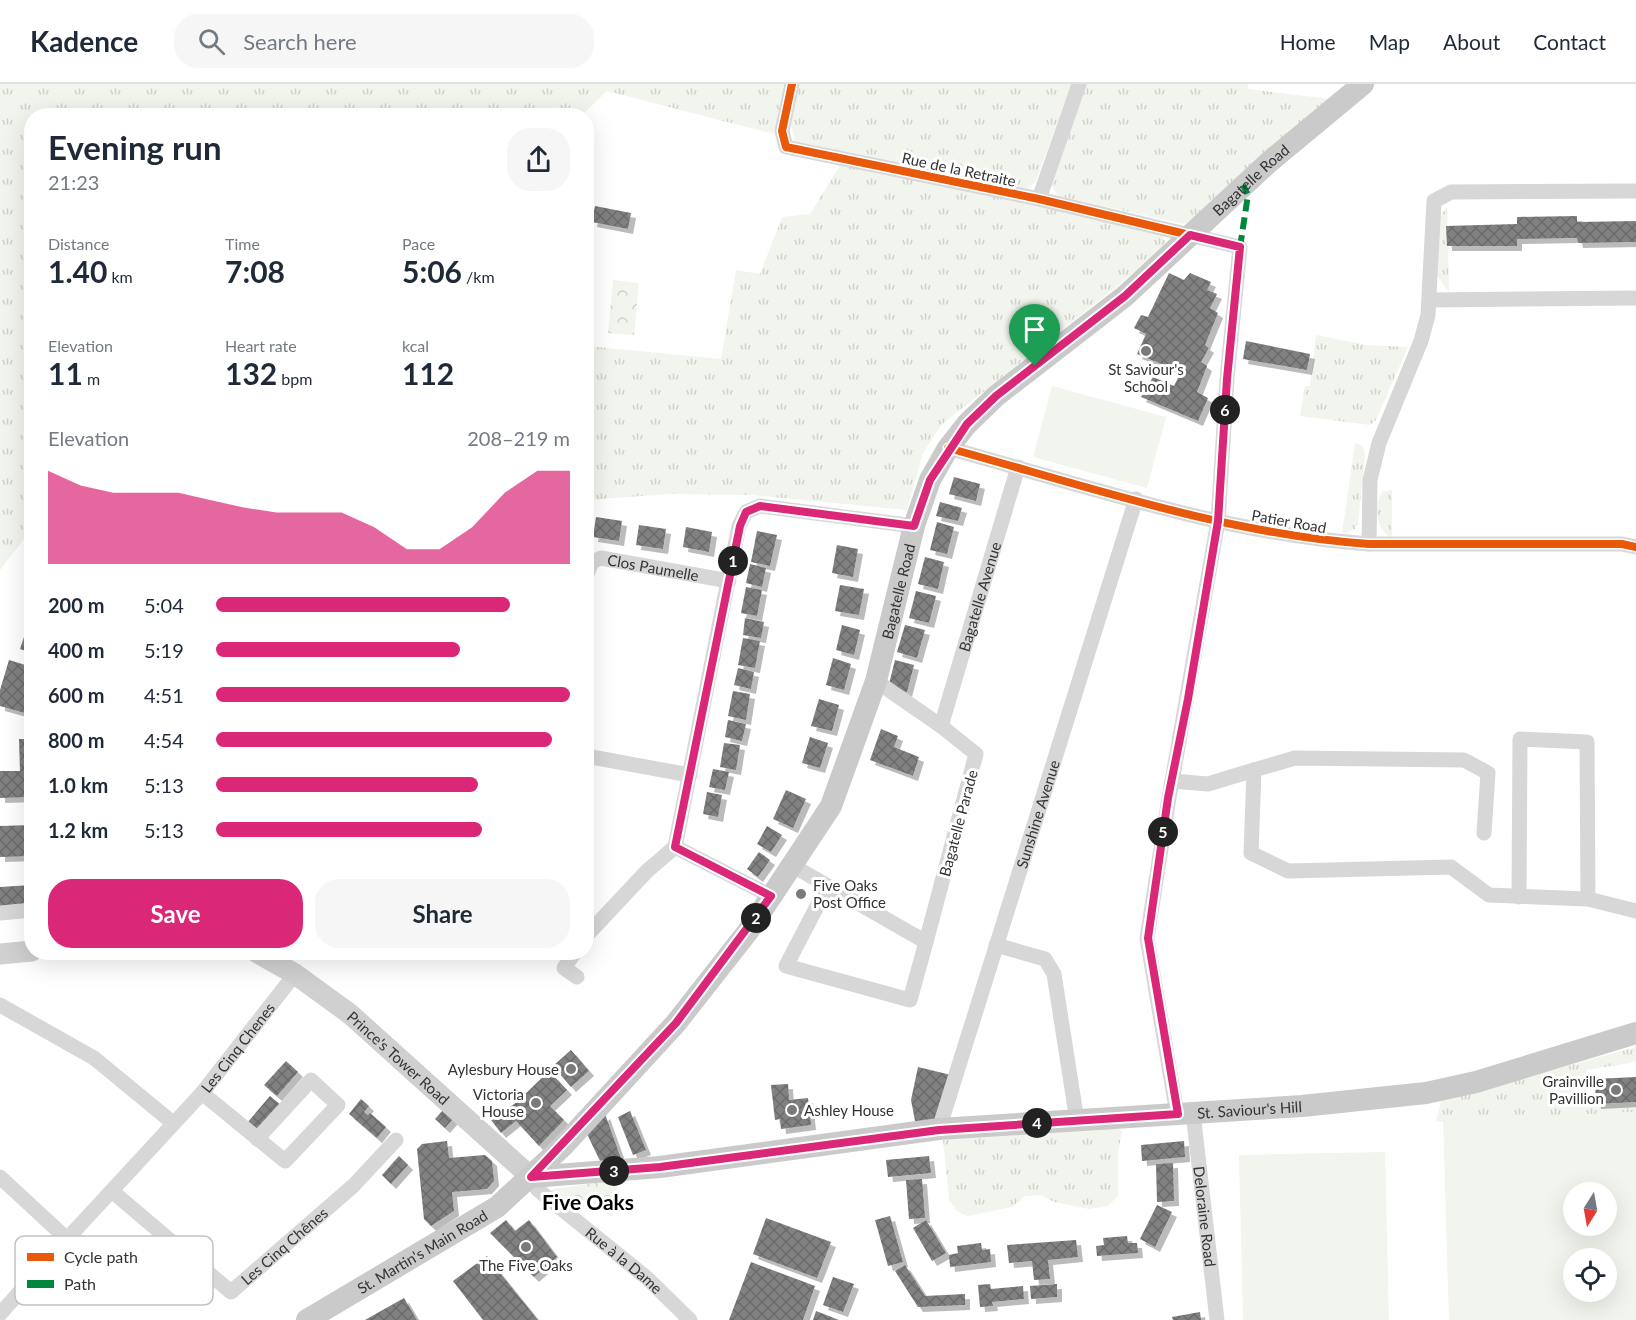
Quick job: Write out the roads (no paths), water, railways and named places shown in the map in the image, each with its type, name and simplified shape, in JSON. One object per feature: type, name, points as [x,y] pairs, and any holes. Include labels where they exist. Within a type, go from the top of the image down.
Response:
[{"type":"main road","name":"Bagatelle Road","points":[[531,1177],[676,1023],[793,866],[831,806],[876,681],[914,526],[930,480],[948,448],[967,424],[996,396],[1125,296],[1268,163],[1363,84]]},
{"type":"main road","points":[[0,954],[24,952]]},
{"type":"main road","name":"Prince's Tower Road","points":[[270,960],[295,974],[350,1014],[531,1177]]},
{"type":"main road","name":"St. Saviour's Hill","points":[[531,1177],[581,1175],[939,1130],[1313,1105],[1426,1093],[1476,1082],[1636,1033]]},
{"type":"main road","points":[[562,1146],[560,1160],[565,1170],[581,1175]]},
{"type":"main road","name":"St. Martin's Main Road","points":[[307,1320],[497,1207],[531,1177]]},
{"type":"street","name":"Rue de la Retraite","points":[[792,84],[782,131],[786,147],[1039,199],[1240,247],[1227,379],[1218,521]]},
{"type":"street","points":[[1039,199],[1079,84]]},
{"type":"street","points":[[1369,544],[1370,480],[1379,442],[1421,341],[1429,300],[1434,201],[1451,192],[1636,191]]},
{"type":"street","points":[[1429,300],[1636,298]]},
{"type":"street","name":"Patier Road","points":[[948,448],[1218,521],[1277,534],[1369,544],[1622,544],[1636,547]]},
{"type":"street","name":"Bagatelle Avenue","points":[[941,726],[1018,467]]},
{"type":"street","name":"Sunshine Avenue","points":[[939,1130],[1136,499]]},
{"type":"street","points":[[594,927],[647,871],[675,847],[740,526],[746,512],[760,506],[914,526]]},
{"type":"street","name":"Deloraine Road","points":[[1217,1320],[1185,1114],[1148,938],[1172,781],[1218,521]]},
{"type":"street","name":"Clos Paumelle","points":[[594,561],[601,558],[729,581]]},
{"type":"street","name":"Bagatelle Parade","points":[[827,887],[786,966],[910,1000],[976,754],[941,726],[876,681]]},
{"type":"street","points":[[1519,897],[1520,739],[1587,742],[1588,899]]},
{"type":"street","points":[[594,758],[690,776]]},
{"type":"street","points":[[1172,781],[1208,784],[1295,758],[1464,760],[1488,773],[1484,833]]},
{"type":"street","points":[[1254,770],[1251,854],[1288,871],[1451,867],[1489,895],[1588,899],[1636,911]]},
{"type":"street","points":[[675,847],[771,896]]},
{"type":"street","points":[[793,866],[926,942]]},
{"type":"street","points":[[0,913],[24,911]]},
{"type":"street","points":[[996,945],[1045,959],[1054,974],[1077,1121]]},
{"type":"street","points":[[570,960],[564,968],[577,977]]},
{"type":"street","name":"Les Cinq Chenes","points":[[257,1139],[311,1080],[338,1105],[285,1161],[257,1139],[202,1093],[295,974]]},
{"type":"street","points":[[0,1005],[94,1058],[173,1123]]},
{"type":"street","points":[[71,1236],[202,1093]]},
{"type":"street","name":"Les Cinq Chênes","points":[[213,1277],[231,1292],[353,1186],[396,1140]]},
{"type":"street","points":[[0,1177],[65,1236]]},
{"type":"street","name":"Rue à la Dame","points":[[531,1177],[537,1189],[647,1278],[690,1320]]},
{"type":"street","name":"Les Cinq Chênes","points":[[113,1192],[165,1236]]},
{"type":"street","points":[[0,1314],[15,1297]]},
{"type":"place","name":"St Saviour's School","points":[[1146,351]]},
{"type":"place","name":"Five Oaks Post Office","points":[[801,894]]},
{"type":"place","name":"Aylesbury House","points":[[571,1069]]},
{"type":"place","name":"Grainville Pavillion","points":[[1616,1090]]},
{"type":"place","name":"Victoria House","points":[[536,1103]]},
{"type":"place","name":"Ashley House","points":[[792,1110]]},
{"type":"place","name":"The Five Oaks","points":[[526,1247]]},
{"type":"district","name":"Five Oaks","points":[[588,1201]]}]
